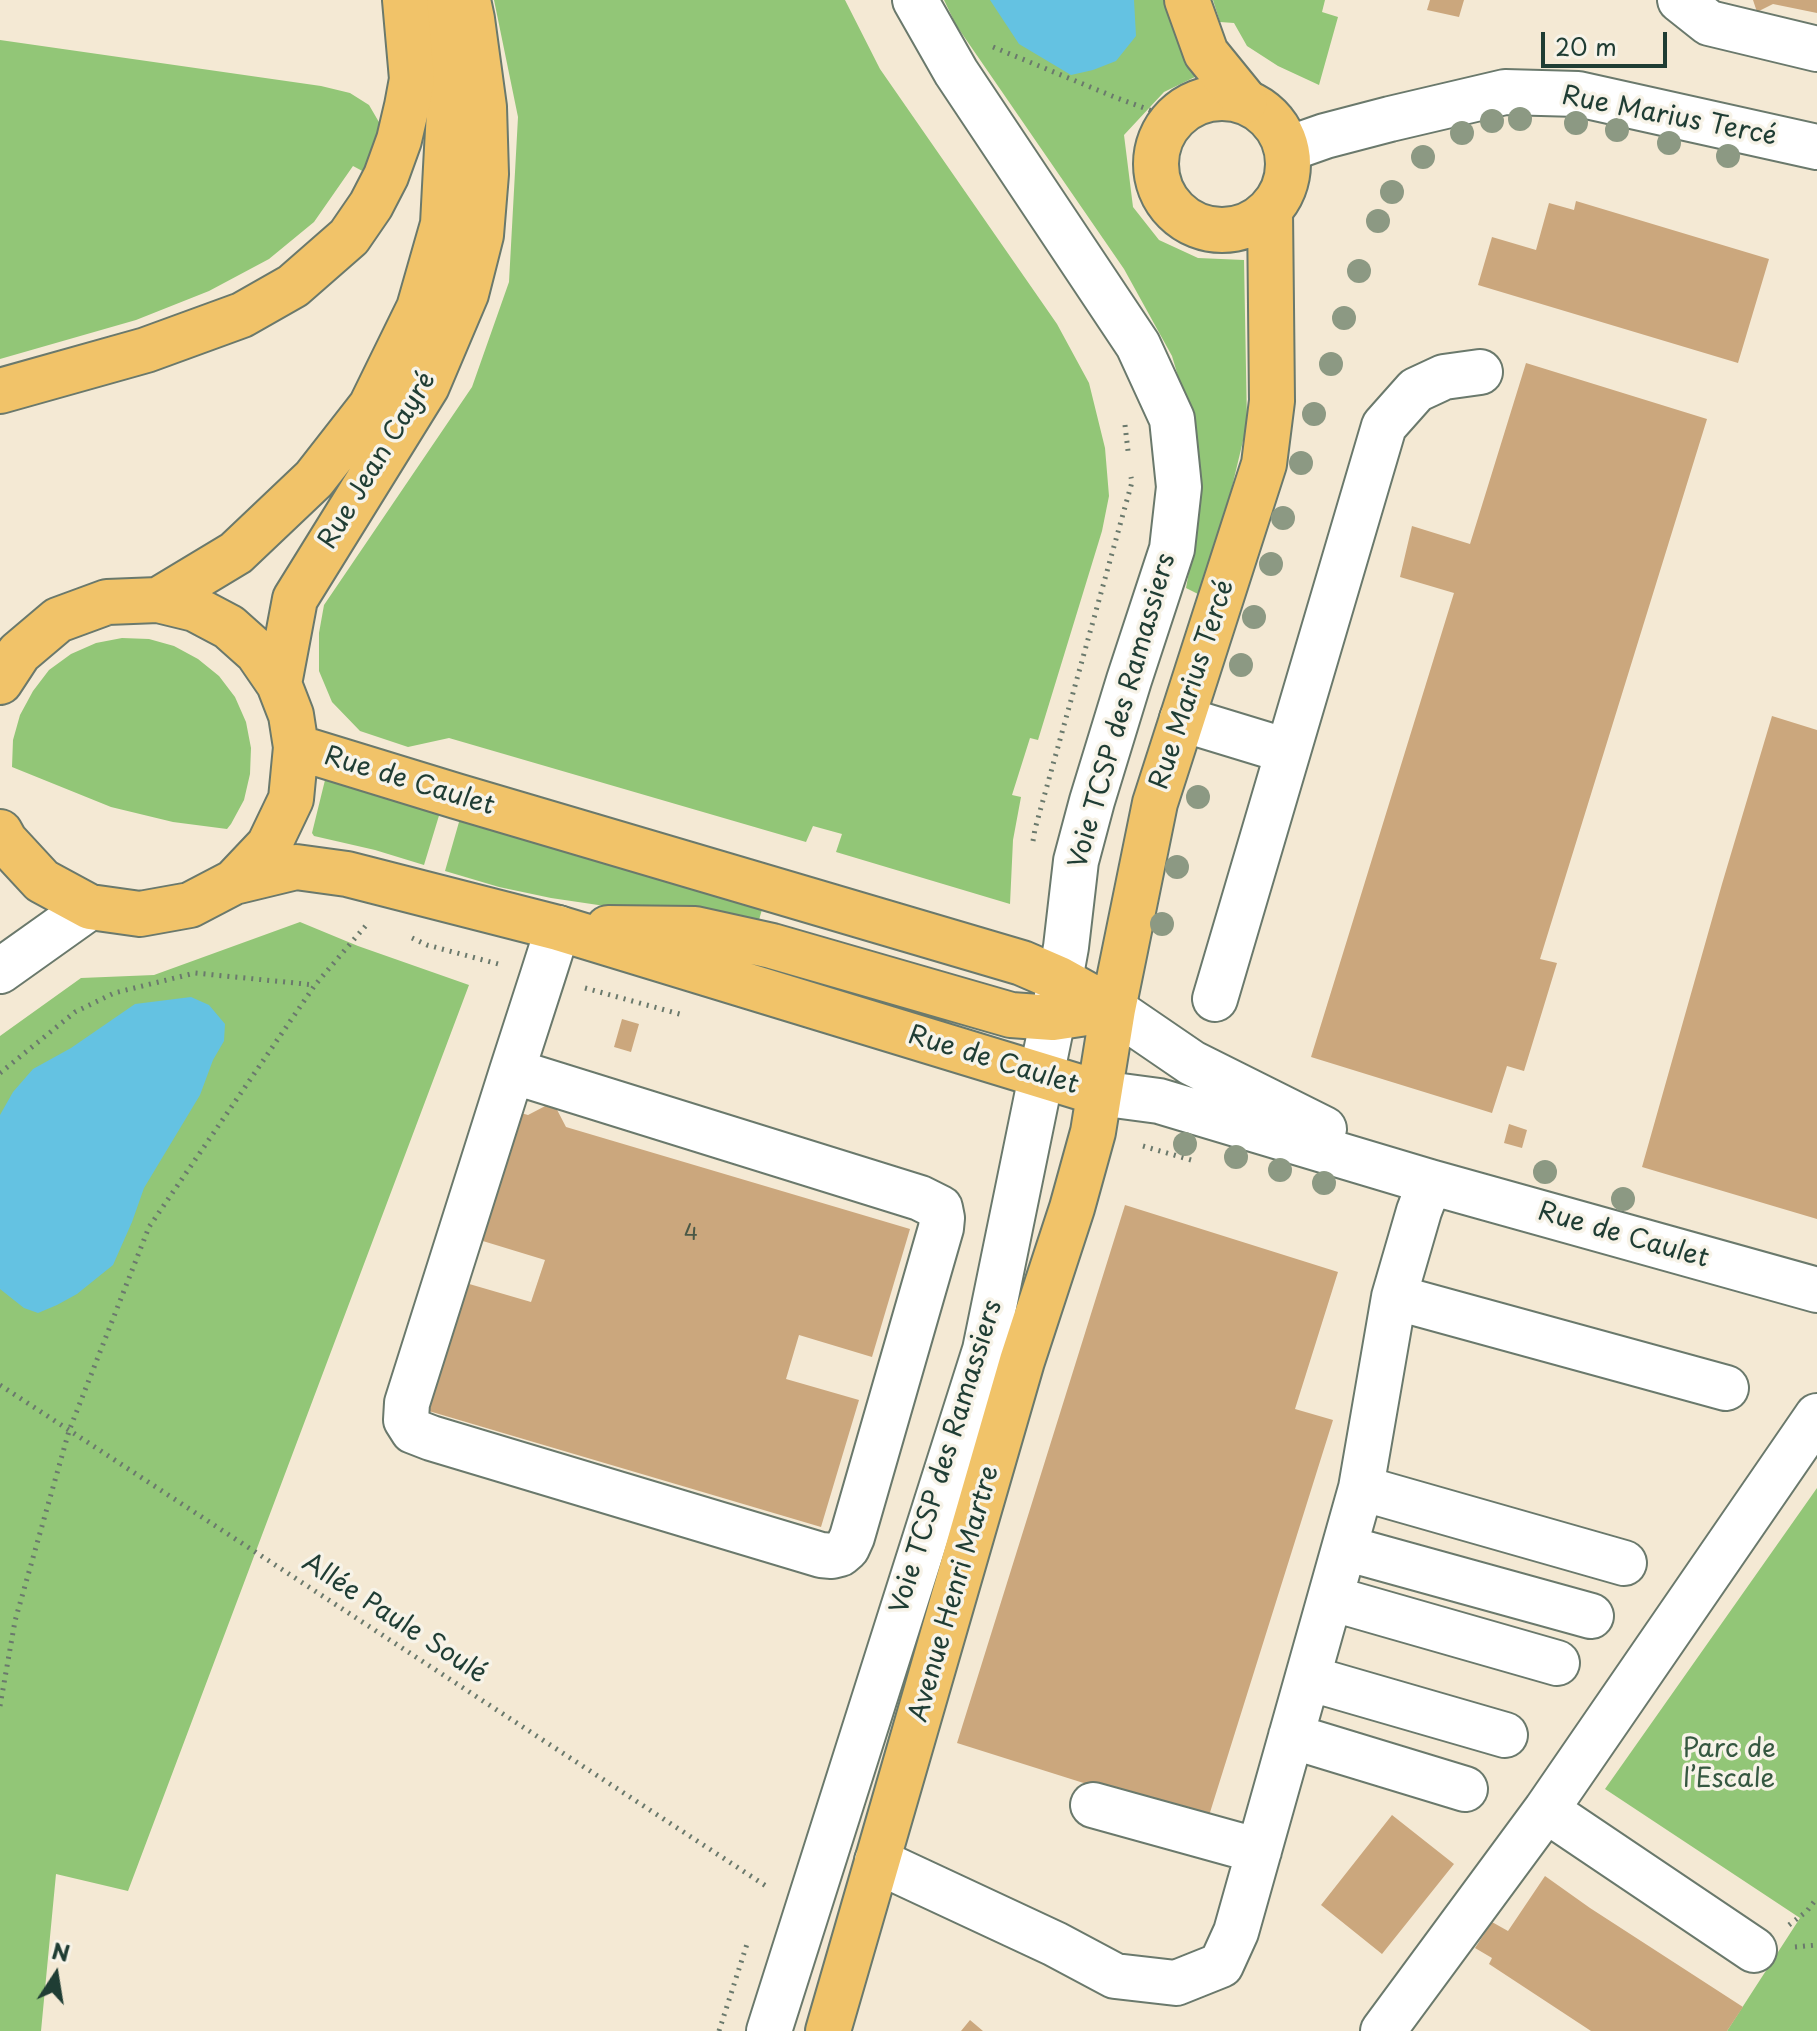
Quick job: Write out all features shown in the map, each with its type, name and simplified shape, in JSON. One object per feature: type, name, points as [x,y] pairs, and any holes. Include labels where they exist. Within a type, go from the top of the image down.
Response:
[{"type":"main road","points":[[0,391],[146,350],[242,315],[293,286],[349,237],[386,176],[399,140],[412,79],[405,0]]},
{"type":"main road","name":"Rue Jean Cayré","points":[[158,600],[236,553],[314,479],[371,406],[419,308],[443,224],[449,111],[433,0]]},
{"type":"main road","name":"Rue Jean Cayré","points":[[279,684],[295,599],[427,386],[466,294],[481,235],[486,174],[484,107],[468,0]]},
{"type":"main road","points":[[1187,0],[1206,53],[1245,101]]},
{"type":"main road","points":[[1222,97],[1245,101],[1265,112],[1279,129],[1288,149],[1289,171],[1283,193],[1270,211],[1252,223],[1230,230],[1208,229],[1189,221],[1172,207],[1161,189],[1156,169],[1158,148],[1166,128],[1179,113],[1199,101],[1222,97]]},
{"type":"main road","name":"Rue Marius Tercé","points":[[1085,1158],[1093,1132],[1113,1009],[1155,803],[1264,464],[1272,401],[1270,211]]},
{"type":"main road","points":[[2,843],[42,881],[90,907],[140,914],[190,905],[234,882],[269,845],[291,799],[296,747],[291,715],[279,684],[257,652],[229,627],[195,609],[158,600],[107,602],[58,620],[6,664]]},
{"type":"main road","name":"Rue de Caulet","points":[[296,747],[1022,963],[1056,999]]},
{"type":"main road","name":"Rue de Caulet","points":[[234,882],[296,867],[347,874],[558,928],[1099,1093]]},
{"type":"main road","name":"Rue de Caulet","points":[[558,928],[695,929],[772,946],[1011,1015],[1056,999],[1113,1009]]},
{"type":"main road","name":"Avenue Henri Martre","points":[[828,2031],[1022,1361],[1072,1208],[1085,1158]]},
{"type":"street","points":[[1680,0],[1709,23],[1817,49]]},
{"type":"street","name":"Voie TCSP des Ramassiers","points":[[769,2031],[985,1350],[1066,947],[1076,861],[1129,680],[1172,549],[1179,487],[1172,419],[1138,345],[956,72],[924,17]]},
{"type":"street","name":"Rue Marius Tercé","points":[[1288,149],[1325,136],[1505,92],[1578,94],[1817,147]]},
{"type":"street","points":[[1215,999],[1384,426],[1416,390],[1444,377],[1480,372]]},
{"type":"street","points":[[1182,719],[1287,751]]},
{"type":"street","points":[[0,971],[90,907]]},
{"type":"street","points":[[512,1071],[920,1198],[940,1208],[941,1228],[852,1537],[840,1554],[821,1555],[413,1431],[406,1420],[407,1403],[512,1071],[558,928]]},
{"type":"street","name":"Rue de Caulet","points":[[1113,1009],[1192,1063],[1430,1182]]},
{"type":"street","name":"Rue de Caulet","points":[[1099,1093],[1159,1101],[1430,1182],[1817,1290]]},
{"type":"street","points":[[877,1861],[1055,1944],[1115,1976],[1176,1983],[1221,1965],[1236,1932],[1345,1548],[1361,1488],[1394,1297],[1430,1182]]},
{"type":"street","points":[[1394,1297],[1726,1388]]},
{"type":"street","points":[[1383,2031],[1546,1810],[1817,1416]]},
{"type":"street","points":[[1361,1488],[1624,1563]]},
{"type":"street","points":[[1345,1548],[1591,1616]]},
{"type":"street","points":[[1330,1598],[1557,1663]]},
{"type":"street","points":[[1308,1678],[1505,1735]]},
{"type":"street","points":[[1291,1736],[1465,1789]]},
{"type":"street","points":[[1093,1805],[1259,1851]]},
{"type":"street","points":[[1546,1810],[1754,1950]]},
{"type":"path","points":[[924,17],[1174,119]]},
{"type":"path","points":[[1124,422],[1128,452]]},
{"type":"path","points":[[1033,843],[1132,482],[1130,467]]},
{"type":"path","points":[[0,1706],[15,1621],[69,1431],[149,1227],[315,985],[372,919]]},
{"type":"path","points":[[0,1073],[75,1012],[114,993],[195,973],[315,985]]},
{"type":"path","name":"Allée Paule Soulé","points":[[0,1385],[766,1886]]},
{"type":"path","points":[[719,2031],[752,1930]]},
{"type":"green space","points":[[494,0],[845,0],[880,69],[1057,324],[1089,383],[1105,448],[1109,496],[1102,531],[1038,740],[1030,738],[1012,795],[1021,797],[1013,840],[1010,904],[836,852],[842,834],[813,826],[806,842],[449,738],[408,747],[360,731],[332,702],[319,671],[319,633],[324,605],[472,387],[509,282],[518,117]]},
{"type":"green space","points":[[944,0],[1165,0],[1195,77],[1164,92],[1124,135],[1133,207],[1159,240],[1198,258],[1244,260],[1247,424],[1232,487],[1198,594],[1186,588],[1199,517],[1194,430],[1172,356],[1124,269],[956,25]]},
{"type":"green space","points":[[1213,0],[1325,0],[1322,12],[1338,17],[1319,85],[1278,66],[1247,46],[1234,23],[1220,22]]},
{"type":"green space","points":[[0,40],[321,86],[350,93],[369,105],[383,129],[368,174],[353,166],[314,222],[269,259],[209,291],[136,320],[0,359]]},
{"type":"green space","points":[[122,638],[149,639],[174,646],[198,659],[219,676],[235,697],[246,722],[251,748],[250,774],[244,800],[227,829],[173,822],[111,807],[12,767],[13,740],[20,715],[49,670],[71,654],[96,643]]},
{"type":"green space","points":[[326,776],[441,809],[424,865],[314,836],[312,833]]},
{"type":"green space","points":[[461,815],[763,906],[759,920],[720,912],[605,906],[551,898],[445,871]]},
{"type":"green space","points":[[300,922],[469,985],[128,1891],[56,1874],[41,2031],[0,2031],[0,1036],[81,978],[154,975]]},
{"type":"green space","name":"Parc de l’Escale","points":[[1817,1488],[1817,2031],[1727,2031],[1800,1918],[1605,1789]]},
{"type":"water","points":[[990,0],[1134,0],[1136,36],[1116,61],[1071,75],[1019,44]]},
{"type":"water","points":[[191,997],[209,1005],[225,1024],[224,1041],[200,1095],[144,1188],[113,1265],[77,1294],[57,1305],[38,1313],[24,1308],[0,1289],[0,1115],[13,1092],[33,1069],[71,1048],[135,1004]]},
{"type":"building","points":[[1430,0],[1464,0],[1459,17],[1427,10]]},
{"type":"building","points":[[1753,0],[1817,0],[1817,13],[1773,4],[1757,12]]},
{"type":"building","points":[[1576,201],[1769,259],[1738,363],[1478,285],[1492,237],[1536,250],[1549,203],[1574,210]]},
{"type":"building","points":[[1526,363],[1707,419],[1540,959],[1557,963],[1524,1071],[1507,1066],[1492,1113],[1311,1057],[1454,593],[1400,577],[1412,526],[1470,544]]},
{"type":"building","points":[[1772,716],[1817,730],[1817,1219],[1642,1167]]},
{"type":"building","points":[[622,1019],[639,1024],[631,1052],[614,1047]]},
{"type":"building","points":[[553,1102],[566,1127],[910,1229],[872,1357],[799,1335],[786,1379],[859,1400],[821,1527],[422,1409],[459,1281],[531,1302],[545,1260],[473,1238],[510,1110],[528,1115]]},
{"type":"building","points":[[1509,1124],[1527,1130],[1522,1148],[1504,1143]]},
{"type":"building","points":[[1125,1205],[1338,1272],[1295,1409],[1333,1420],[1207,1822],[957,1743]]},
{"type":"building","points":[[1392,1815],[1454,1864],[1382,1954],[1321,1905]]},
{"type":"building","points":[[1545,1876],[1743,2007],[1727,2031],[1591,2031],[1489,1964],[1492,1958],[1475,1948],[1492,1922],[1508,1931]]},
{"type":"building","points":[[970,2020],[983,2031],[961,2031]]}]
